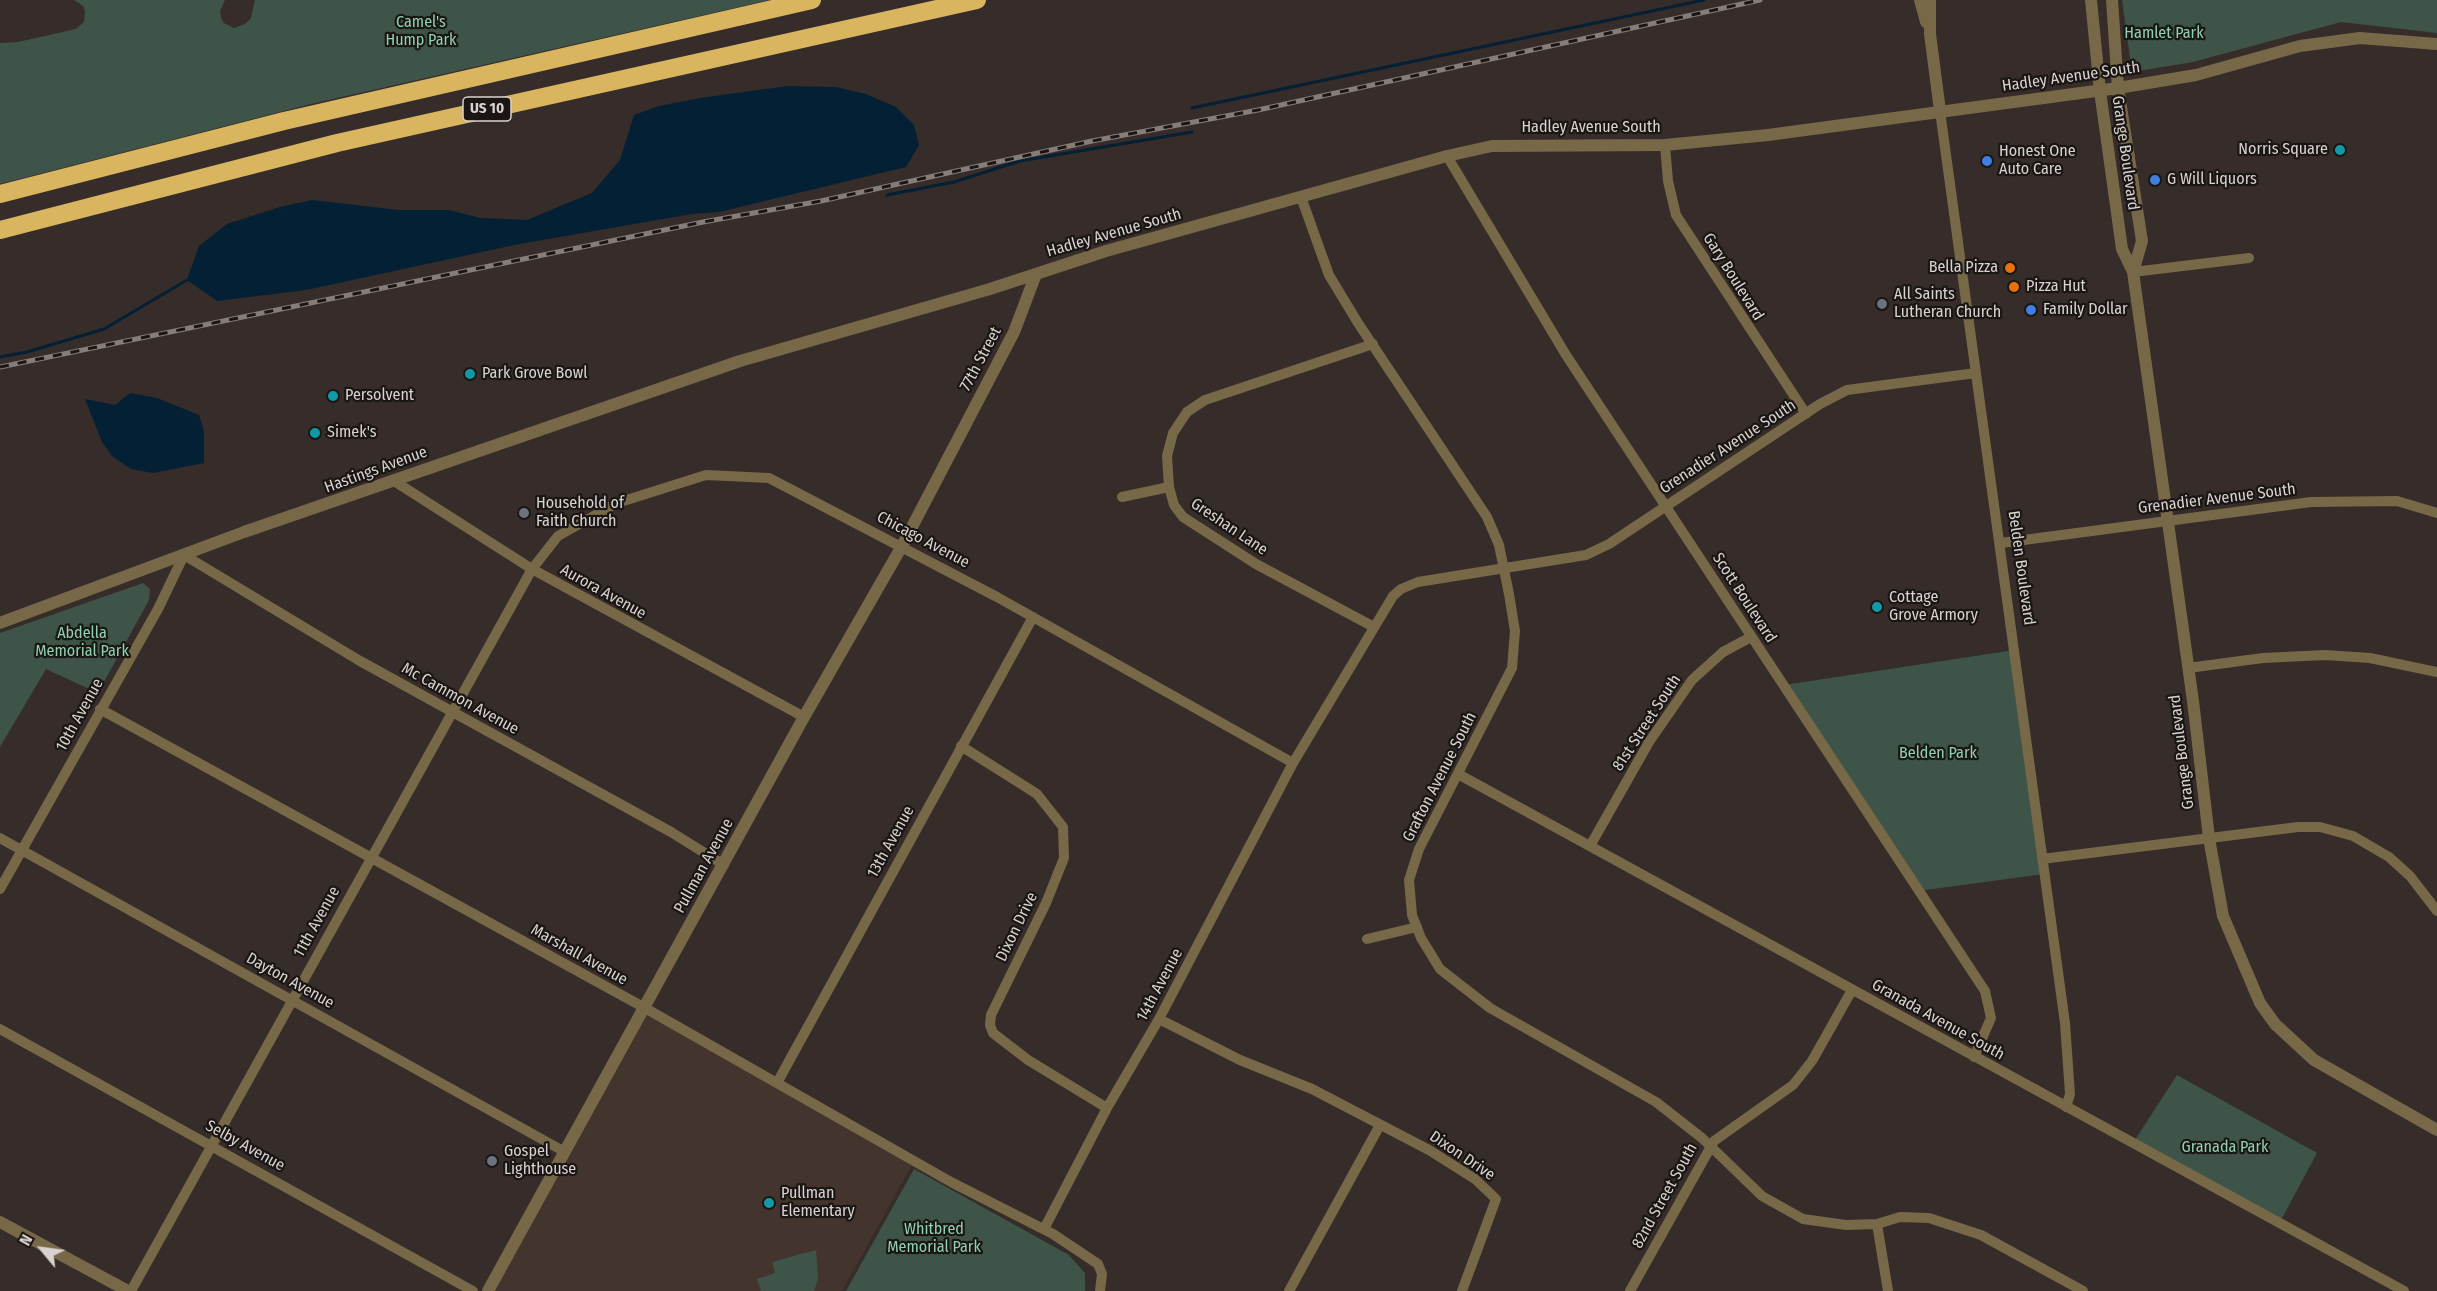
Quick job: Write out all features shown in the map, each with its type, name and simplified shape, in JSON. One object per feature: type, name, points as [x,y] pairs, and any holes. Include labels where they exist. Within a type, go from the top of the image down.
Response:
[{"type":"highway","name":"US 10","points":[[0,194],[284,120],[812,0]]},
{"type":"highway","name":"US 10","points":[[0,230],[315,149],[977,0]]},
{"type":"street","name":"Belden Boulevard","points":[[1920,0],[1930,34]]},
{"type":"street","name":"Belden Boulevard","points":[[1930,0],[1930,34],[1940,111],[2001,543],[2064,1023],[2070,1094],[2066,1107]]},
{"type":"street","name":"Grange Boulevard","points":[[2091,0],[2100,91],[2122,249],[2133,272],[2188,668],[2209,838],[2223,916],[2260,1003],[2275,1024],[2314,1060],[2437,1130]]},
{"type":"street","name":"Grange Boulevard","points":[[2112,0],[2118,88],[2142,241],[2133,272]]},
{"type":"street","name":"Hadley Avenue South","points":[[765,354],[1106,251],[1447,156],[1492,146],[1665,145],[1768,135],[2100,91],[2196,75],[2300,46],[2360,38],[2437,44]]},
{"type":"street","name":"Gary Boulevard","points":[[1665,145],[1668,180],[1676,215],[1806,414]]},
{"type":"street","name":"Scott Boulevard","points":[[1447,156],[1566,355],[1985,991],[1991,1018],[1974,1057]]},
{"type":"street","name":"Grafton Avenue South","points":[[1301,197],[1329,274],[1487,517],[1500,545],[1515,631],[1512,668],[1419,849],[1409,880],[1409,902],[1421,938],[1447,977],[1508,1018],[1656,1102],[1710,1147],[1762,1196],[1803,1219],[1846,1225],[1877,1224],[1900,1217],[1929,1218],[1960,1226],[1981,1235],[2083,1291]]},
{"type":"street","points":[[2133,272],[2248,258]]},
{"type":"street","name":"77th Street","points":[[948,456],[1014,332],[1036,274]]},
{"type":"street","name":"Greshan Lane","points":[[1372,626],[1256,564],[1183,517],[1174,505],[1169,487],[1167,456],[1169,443],[1187,412],[1205,400],[1373,344]]},
{"type":"street","name":"Hastings Avenue","points":[[0,623],[184,555],[596,409],[765,354]]},
{"type":"street","name":"Grenadier Avenue South","points":[[1372,626],[1383,609],[1401,589],[1418,582],[1586,555],[1609,544],[1806,414],[1847,390],[1976,373]]},
{"type":"street","name":"Pullman Avenue","points":[[488,1291],[804,717],[902,546],[948,456]]},
{"type":"street","name":"Chicago Avenue","points":[[532,569],[558,536],[572,526],[617,503],[706,475],[769,478],[1033,617],[1293,763]]},
{"type":"street","name":"Aurora Avenue","points":[[394,481],[532,569],[804,717]]},
{"type":"street","points":[[1122,497],[1169,487]]},
{"type":"street","name":"Grenadier Avenue South","points":[[2001,543],[2311,502],[2397,501],[2437,513]]},
{"type":"street","name":"10th Avenue","points":[[0,889],[100,708],[158,609],[184,555]]},
{"type":"street","name":"Mc Cammon Avenue","points":[[184,555],[360,661],[670,832],[724,865]]},
{"type":"street","name":"11th Avenue","points":[[129,1291],[532,569]]},
{"type":"street","name":"13th Avenue","points":[[777,1083],[1033,617]]},
{"type":"street","name":"14th Avenue","points":[[1044,1229],[1107,1108],[1159,1019],[1293,763],[1372,626]]},
{"type":"street","name":"81st Street South","points":[[1590,846],[1649,742],[1692,681],[1723,652],[1751,637]]},
{"type":"street","points":[[2188,668],[2263,658],[2325,655],[2370,658],[2437,672]]},
{"type":"street","name":"Marshall Avenue","points":[[100,708],[370,859],[645,1008],[951,1182],[1044,1229]]},
{"type":"street","name":"Dixon Drive","points":[[961,746],[1037,794],[1063,827],[1064,858],[1046,903],[991,1015],[990,1025],[993,1033],[1028,1060],[1107,1108]]},
{"type":"street","name":"Granada Avenue South","points":[[1458,774],[2404,1291]]},
{"type":"street","points":[[2042,859],[2298,827],[2340,830],[2389,857],[2410,876],[2437,912]]},
{"type":"street","name":"Dayton Avenue","points":[[0,838],[565,1152]]},
{"type":"street","points":[[1367,939],[1417,927]]},
{"type":"street","name":"82nd Street South","points":[[1630,1291],[1710,1147],[1724,1132],[1749,1118],[1792,1086],[1812,1062],[1852,990]]},
{"type":"street","name":"Dixon Drive","points":[[1159,1019],[1240,1060],[1312,1089],[1380,1125],[1466,1173],[1496,1199],[1462,1291]]},
{"type":"street","name":"Selby Avenue","points":[[0,1029],[473,1291]]},
{"type":"street","points":[[1289,1291],[1380,1125]]},
{"type":"street","points":[[0,1222],[129,1291]]},
{"type":"street","points":[[1877,1224],[1888,1291]]},
{"type":"street","points":[[1044,1229],[1098,1264],[1102,1274],[1100,1291]]},
{"type":"shaded area","points":[[645,1008],[914,1161],[842,1291],[488,1291]]},
{"type":"green space","name":"Camel's Hump Park","points":[[74,0],[225,0],[220,11],[221,18],[224,23],[234,28],[245,24],[251,18],[255,0],[770,0],[311,104],[0,184],[0,43],[18,42],[76,29],[84,22],[85,11],[83,6]]},
{"type":"green space","name":"Hamlet Park","points":[[2122,0],[2437,0],[2437,33],[2341,22],[2193,62],[2132,72]]},
{"type":"green space","name":"Abdella Memorial Park","points":[[143,583],[150,589],[149,600],[98,693],[46,669],[0,747],[0,633]]},
{"type":"green space","name":"Belden Park","points":[[2015,650],[2044,874],[1918,891],[1784,685]]},
{"type":"green space","name":"Granada Park","points":[[2177,1075],[2317,1153],[2279,1224],[2133,1143]]},
{"type":"green space","name":"Whitbred Memorial Park","points":[[914,1169],[1069,1255],[1085,1273],[1085,1291],[846,1291]]},
{"type":"green space","points":[[816,1250],[818,1279],[814,1291],[761,1291],[757,1279],[775,1273],[772,1262]]},
{"type":"water","points":[[788,86],[836,87],[866,94],[896,107],[914,125],[919,145],[906,167],[719,212],[692,214],[519,244],[306,290],[217,301],[187,280],[199,246],[227,224],[280,207],[312,200],[399,210],[449,210],[481,218],[527,220],[592,193],[620,160],[634,115],[659,106],[700,98]]},
{"type":"water","points":[[130,393],[157,398],[199,415],[204,431],[204,463],[153,473],[131,469],[112,456],[102,442],[85,399],[115,405]]},
{"type":"waterway","points":[[1192,108],[1704,0]]},
{"type":"waterway","points":[[887,195],[954,182],[1020,161],[1192,132]]},
{"type":"waterway","points":[[0,357],[27,352],[104,329],[187,280]]},
{"type":"railway","points":[[0,367],[703,222],[821,201],[1092,141],[1258,110],[1760,0]]},
{"type":"place","name":"Norris Square","points":[[2340,150]]},
{"type":"place","name":"Honest One Auto Care","points":[[1987,161]]},
{"type":"place","name":"G Will Liquors","points":[[2155,180]]},
{"type":"place","name":"Bella Pizza","points":[[2010,268]]},
{"type":"place","name":"Pizza Hut","points":[[2014,287]]},
{"type":"place","name":"All Saints Lutheran Church","points":[[1882,304]]},
{"type":"place","name":"Family Dollar","points":[[2031,310]]},
{"type":"place","name":"Park Grove Bowl","points":[[470,374]]},
{"type":"place","name":"Persolvent","points":[[333,396]]},
{"type":"place","name":"Simek's","points":[[315,433]]},
{"type":"place","name":"Household of Faith Church","points":[[524,513]]},
{"type":"place","name":"Cottage Grove Armory","points":[[1877,607]]},
{"type":"place","name":"Gospel Lighthouse","points":[[492,1161]]},
{"type":"place","name":"Pullman Elementary","points":[[769,1203]]}]
